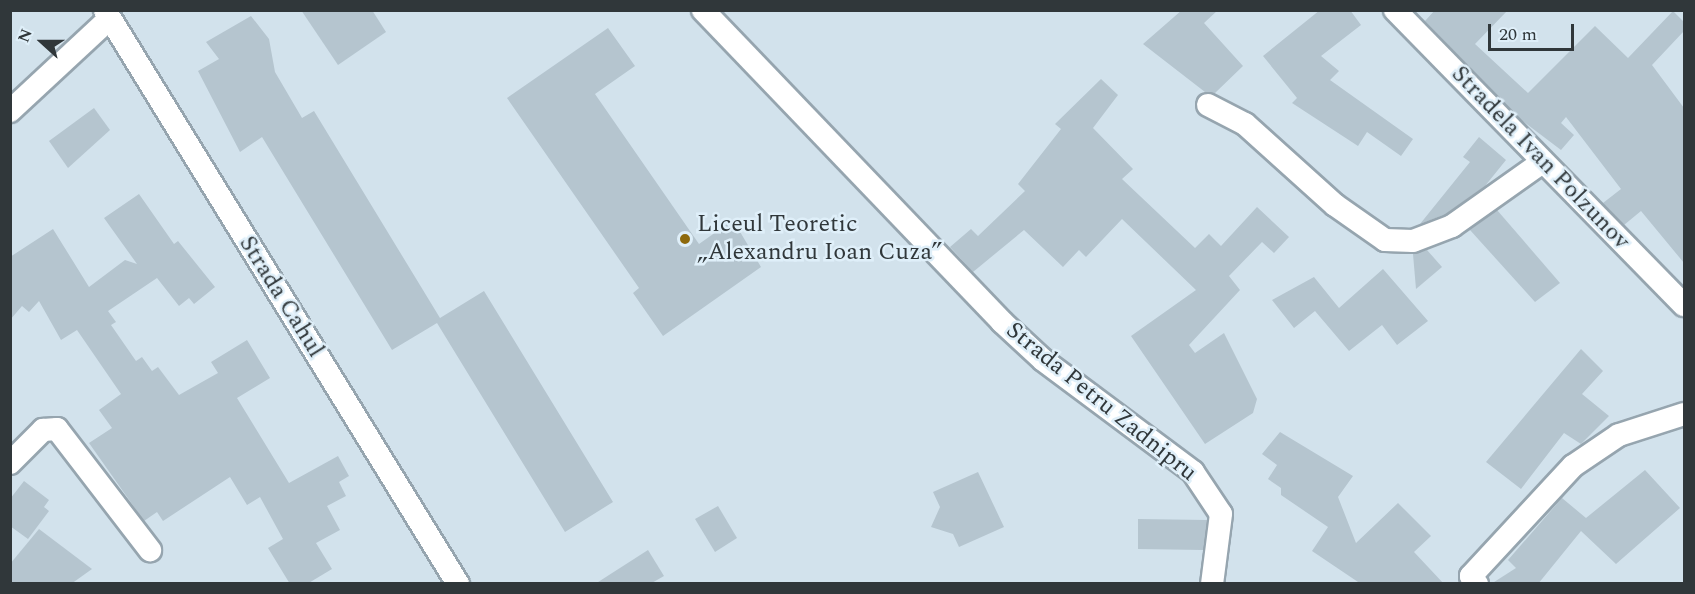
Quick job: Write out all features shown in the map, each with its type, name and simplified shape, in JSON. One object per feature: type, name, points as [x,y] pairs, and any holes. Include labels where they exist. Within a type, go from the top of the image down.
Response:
[{"type":"street","name":"Strada Petru Zadnipru","points":[[704,10],[1018,338],[1193,472],[1221,514],[1212,584]]},
{"type":"street","name":"Stradela Ivan Polzunov","points":[[1395,10],[1541,163],[1684,305]]},
{"type":"street","points":[[10,111],[107,15]]},
{"type":"street","name":"Strada Cahul","points":[[107,15],[458,584]]},
{"type":"street","points":[[1208,105],[1245,124],[1335,205],[1385,240],[1413,241],[1452,226],[1541,163]]},
{"type":"street","points":[[1477,584],[1471,576],[1573,466],[1619,435],[1684,414]]},
{"type":"street","points":[[10,463],[43,430],[57,429],[150,550]]},
{"type":"building","points":[[301,10],[372,10],[386,32],[338,65]]},
{"type":"building","points":[[1182,10],[1218,10],[1204,23],[1243,66],[1215,93],[1205,92],[1143,44]]},
{"type":"building","points":[[1320,10],[1350,10],[1361,25],[1321,56],[1339,71],[1330,80],[1413,139],[1401,156],[1367,132],[1358,146],[1292,103],[1297,98],[1263,56]]},
{"type":"building","points":[[1435,10],[1508,10],[1475,44],[1528,93],[1595,26],[1628,58],[1673,11],[1684,22],[1684,31],[1652,65],[1684,108],[1684,263],[1641,211],[1624,225],[1603,203],[1621,189],[1566,117],[1561,123],[1574,135],[1561,150],[1520,119],[1425,21]]},
{"type":"building","points":[[251,16],[269,39],[275,72],[302,118],[314,111],[440,318],[484,291],[613,502],[565,532],[437,323],[392,350],[262,137],[240,152],[198,71],[219,59],[206,42]]},
{"type":"building","points":[[608,28],[635,66],[595,94],[699,244],[733,220],[761,267],[663,336],[633,293],[639,288],[507,98]]},
{"type":"building","points":[[1101,79],[1118,95],[1093,128],[1133,169],[1122,179],[1195,248],[1209,234],[1221,246],[1257,207],[1289,237],[1274,253],[1262,242],[1229,276],[1240,290],[1189,345],[1195,353],[1224,333],[1257,399],[1253,413],[1205,444],[1131,336],[1196,290],[1122,219],[1086,257],[1079,250],[1063,267],[1024,230],[973,272],[950,247],[971,229],[978,236],[1025,191],[1018,184],[1061,129],[1055,124]]},
{"type":"building","points":[[94,108],[110,130],[68,168],[49,141]]},
{"type":"building","points":[[1479,137],[1506,160],[1485,186],[1446,214],[1420,224],[1470,162],[1463,157]]},
{"type":"building","points":[[139,194],[174,244],[178,241],[215,287],[194,304],[189,298],[179,306],[157,278],[108,311],[116,322],[111,325],[136,361],[142,357],[152,371],[158,367],[179,395],[218,373],[211,362],[247,340],[270,378],[237,398],[289,483],[338,456],[349,476],[339,482],[346,496],[327,506],[340,530],[316,543],[332,569],[307,584],[290,584],[268,548],[283,539],[260,497],[247,505],[230,477],[163,521],[157,512],[144,521],[89,443],[112,428],[99,410],[121,394],[77,330],[61,340],[39,301],[29,312],[22,306],[10,320],[10,257],[53,229],[89,287],[125,260],[137,264],[104,218]]},
{"type":"building","points":[[1497,210],[1560,283],[1535,302],[1470,230]]},
{"type":"building","points":[[1427,250],[1442,267],[1416,289],[1413,254]]},
{"type":"building","points":[[1383,269],[1428,321],[1397,345],[1382,325],[1349,351],[1315,311],[1294,328],[1272,300],[1314,277],[1339,308]]},
{"type":"building","points":[[1581,349],[1603,371],[1582,394],[1609,416],[1581,444],[1564,433],[1521,489],[1486,462]]},
{"type":"building","points":[[1280,432],[1353,476],[1338,497],[1356,543],[1398,503],[1431,536],[1414,552],[1444,584],[1361,584],[1312,551],[1328,527],[1281,495],[1281,488],[1268,479],[1277,465],[1262,454]]},
{"type":"building","points":[[1645,470],[1680,508],[1616,564],[1581,531],[1538,584],[1491,584],[1516,568],[1508,560],[1562,498],[1586,518]]},
{"type":"building","points":[[978,472],[1004,527],[959,547],[953,534],[931,527],[940,507],[933,492]]},
{"type":"building","points":[[24,481],[49,500],[44,507],[49,511],[28,539],[10,526],[10,499]]},
{"type":"building","points":[[718,506],[737,538],[715,552],[695,519]]},
{"type":"building","points":[[1138,519],[1207,520],[1203,550],[1138,549]]},
{"type":"building","points":[[39,529],[92,569],[71,584],[10,584],[10,564]]},
{"type":"building","points":[[648,550],[664,576],[650,584],[595,584]]},
{"type":"place","name":"Liceul Teoretic „Alexandru Ioan Cuza”","points":[[685,239]]}]
